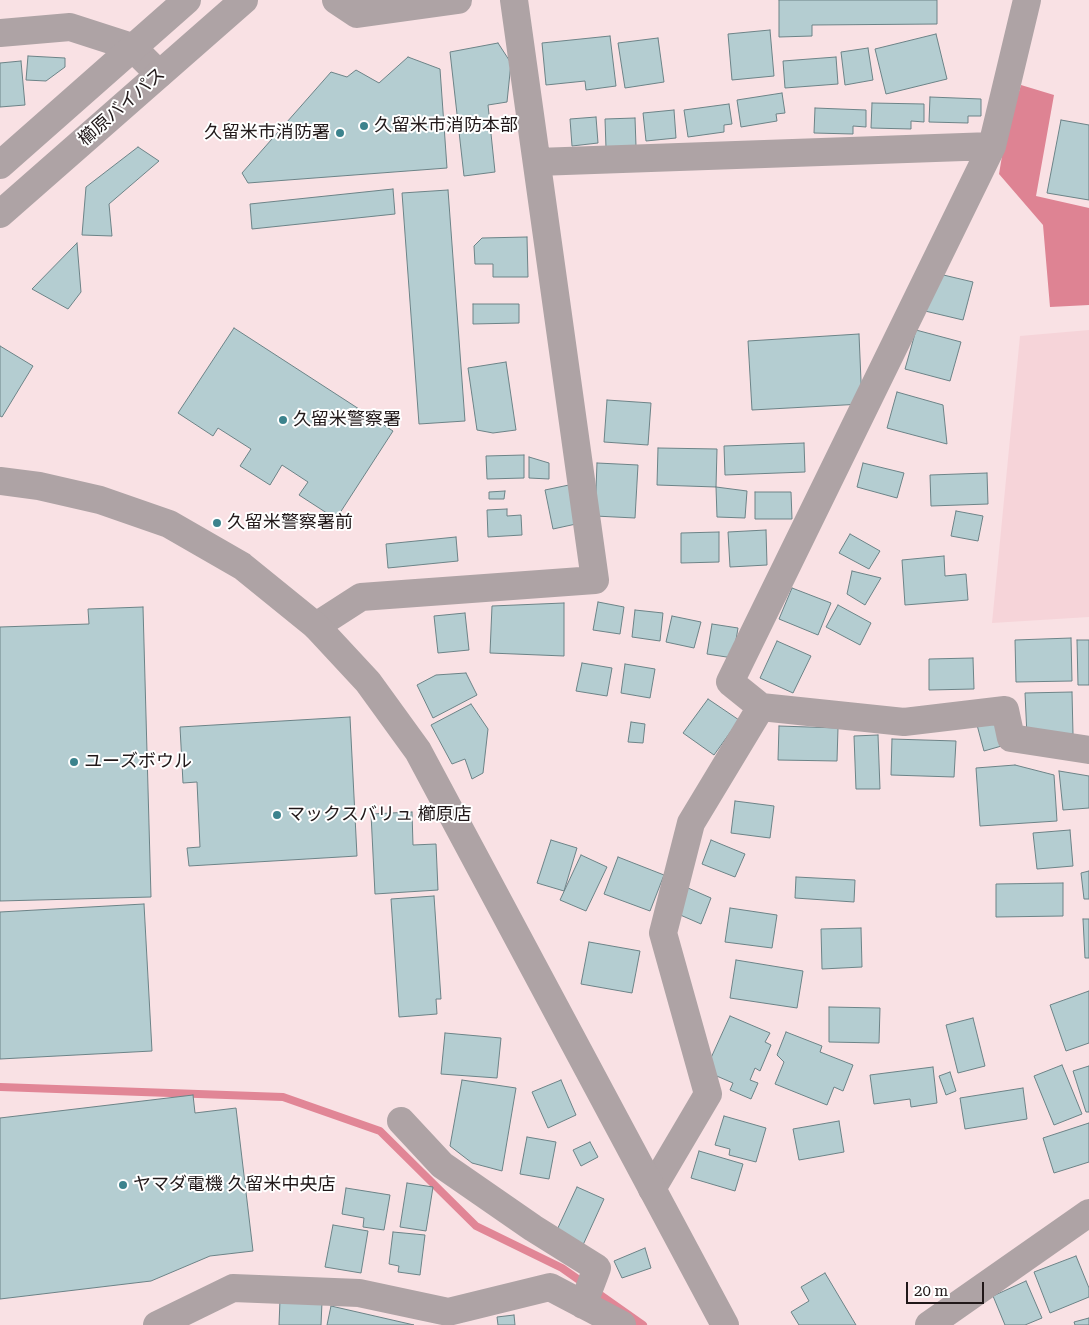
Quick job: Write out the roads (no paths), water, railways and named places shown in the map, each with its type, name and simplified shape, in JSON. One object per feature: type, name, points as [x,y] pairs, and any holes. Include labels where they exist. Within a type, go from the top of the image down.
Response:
[{"type":"street","points":[[0,165],[187,0]]},
{"type":"street","name":"櫛原バイパス","points":[[0,214],[244,0]]},
{"type":"street","points":[[336,0],[357,14],[458,0]]},
{"type":"street","points":[[316,626],[360,597],[595,580],[514,0]]},
{"type":"street","points":[[1027,0],[992,146],[730,682],[760,708],[904,722],[1005,710],[1011,738],[1089,750]]},
{"type":"street","points":[[0,33],[70,27],[132,47],[159,74]]},
{"type":"street","points":[[537,162],[992,146]]},
{"type":"street","points":[[0,481],[39,486],[100,500],[169,524],[242,566],[316,626],[368,682],[418,751],[725,1325]]},
{"type":"street","points":[[652,1189],[708,1094],[664,933],[692,823],[760,708]]},
{"type":"street","points":[[401,1121],[442,1165],[533,1228],[597,1268],[583,1305]]},
{"type":"street","points":[[929,1325],[1089,1213]]},
{"type":"street","points":[[157,1325],[233,1288],[360,1293],[448,1312],[550,1287],[622,1325]]},
{"type":"waterway","points":[[0,1087],[283,1097],[380,1131],[476,1226],[562,1268],[643,1325]]},
{"type":"place","name":"久留米市消防本部","points":[[364,126]]},
{"type":"place","name":"久留米市消防署","points":[[340,133]]},
{"type":"place","name":"久留米警察署","points":[[283,420]]},
{"type":"place","name":"久留米警察署前","points":[[217,523]]},
{"type":"place","name":"ユーズボウル","points":[[74,762]]},
{"type":"place","name":"マックスバリュ 櫛原店","points":[[277,815]]},
{"type":"place","name":"ヤマダ電機 久留米中央店","points":[[123,1185]]}]
